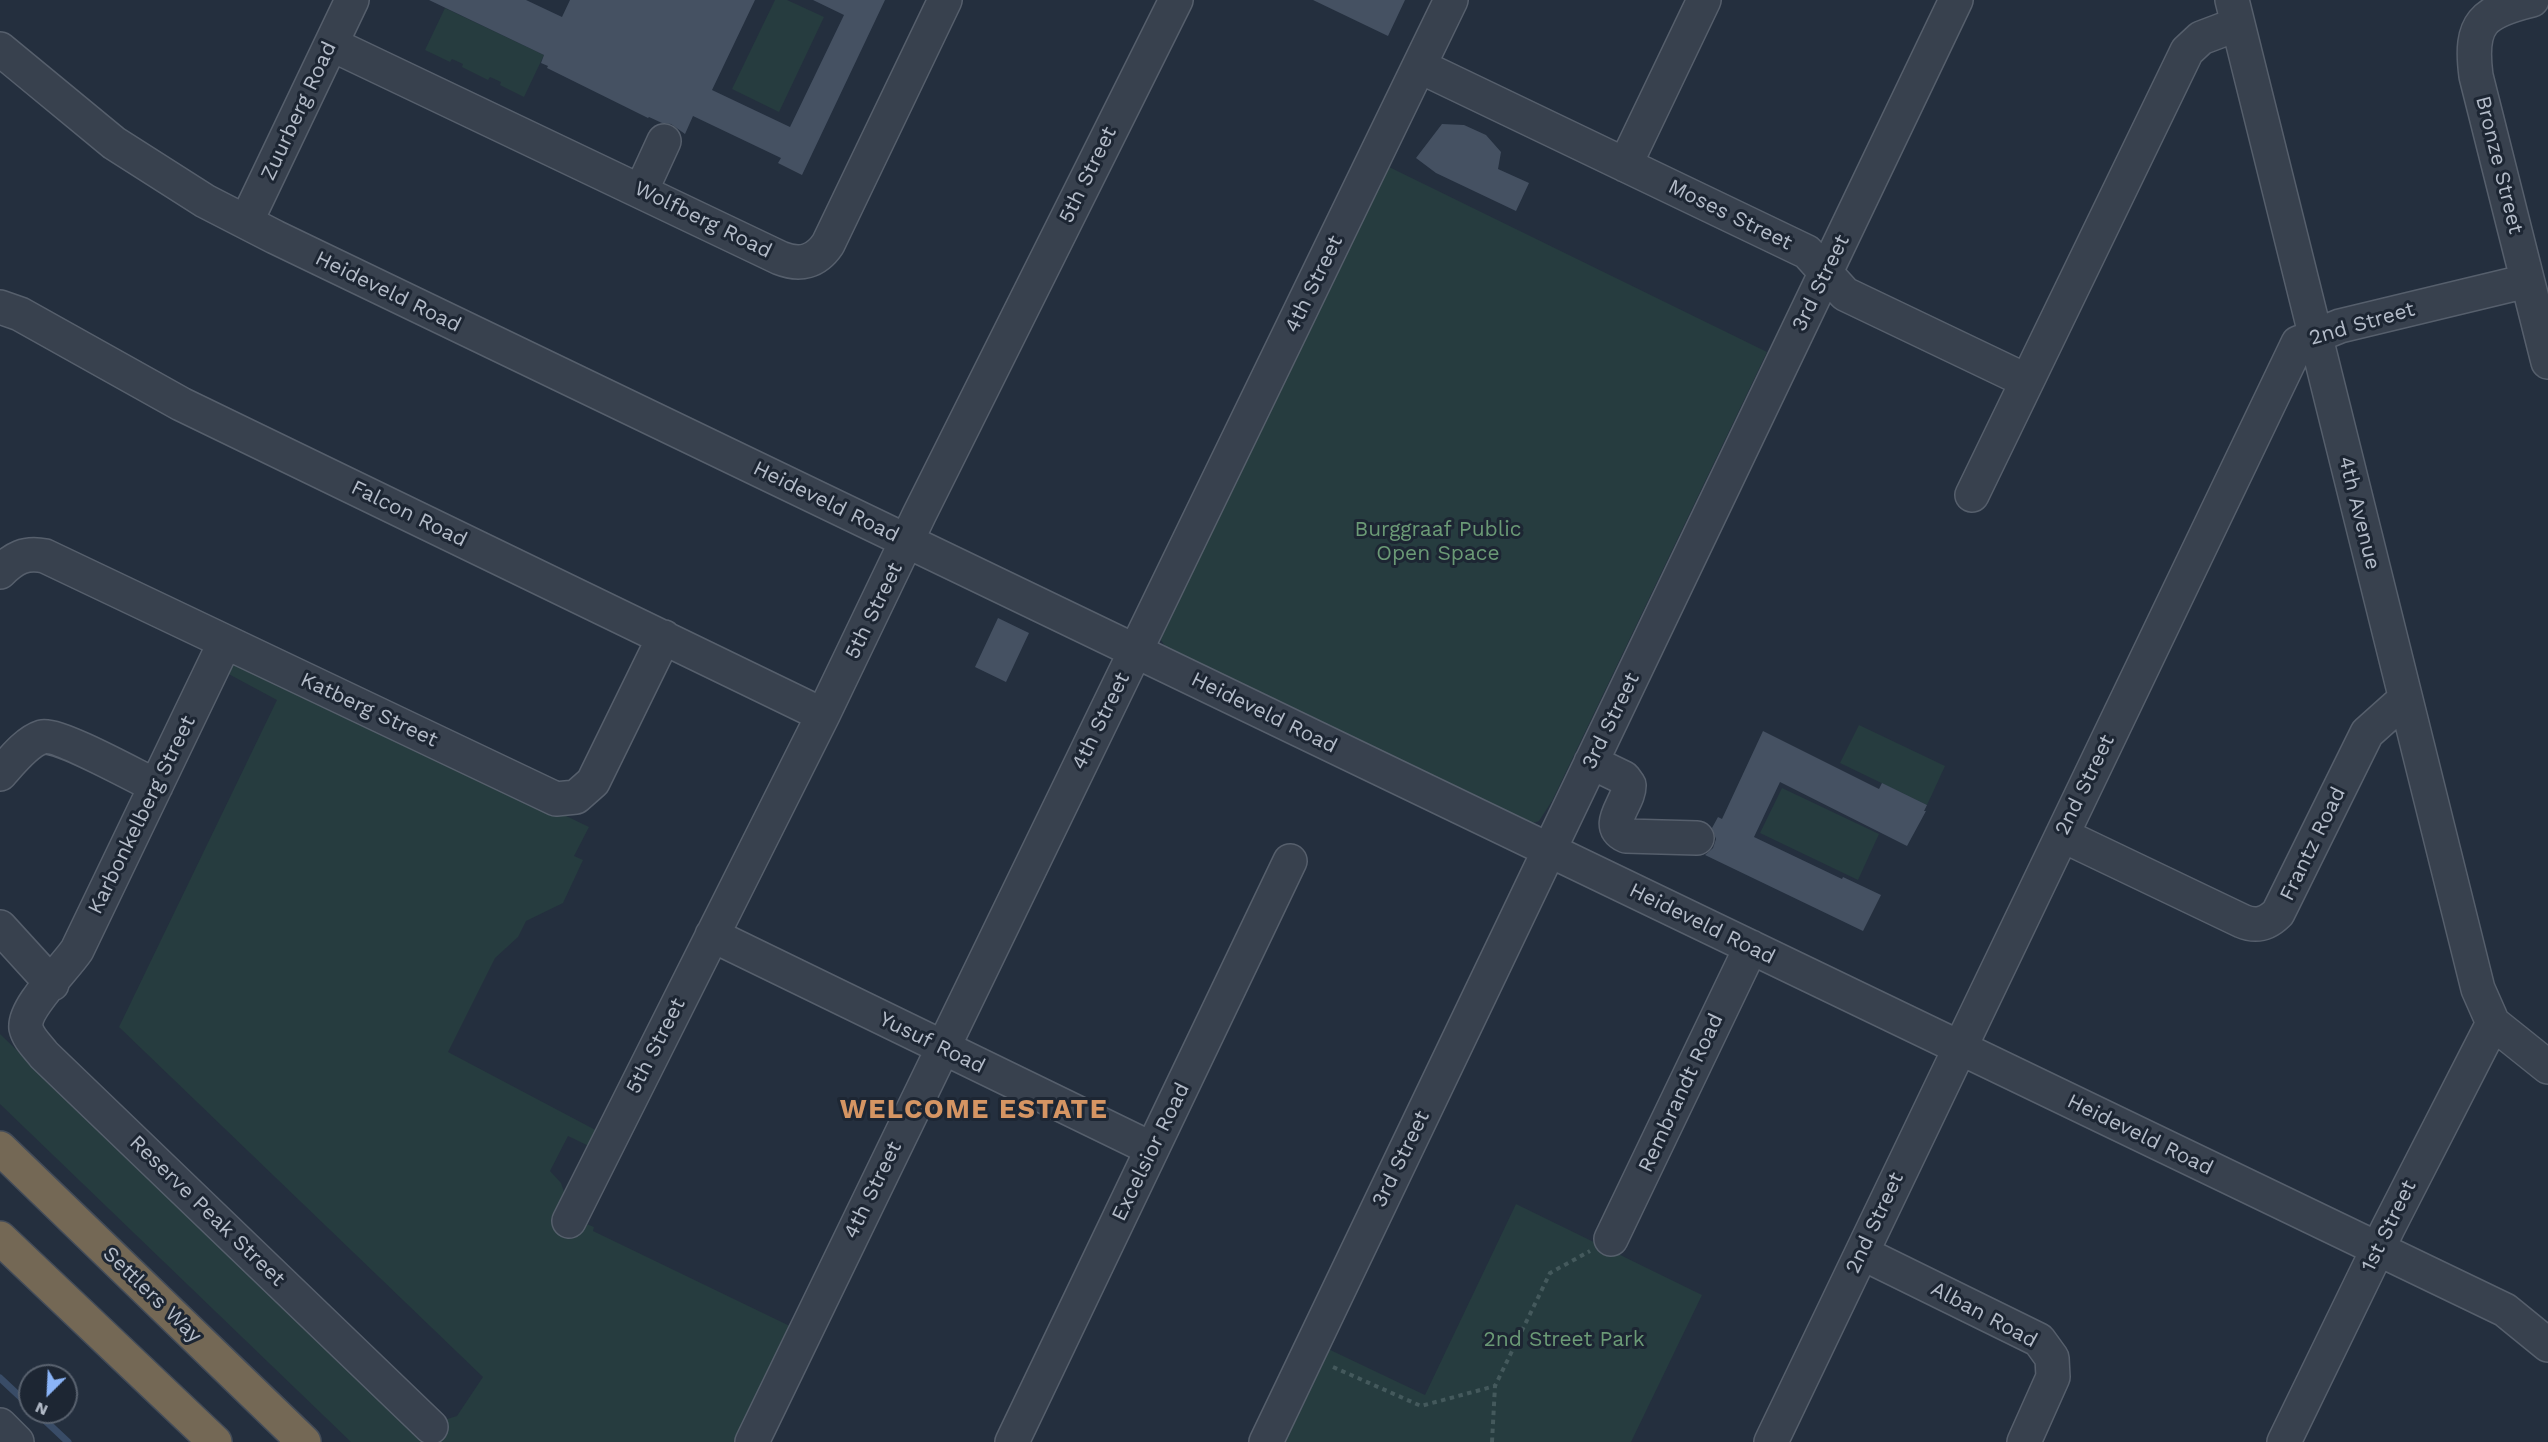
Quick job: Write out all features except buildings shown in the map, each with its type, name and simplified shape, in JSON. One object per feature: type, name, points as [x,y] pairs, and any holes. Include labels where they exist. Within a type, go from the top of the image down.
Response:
[{"type":"highway","name":"Settlers Way","points":[[0,1148],[304,1442]]},
{"type":"highway","points":[[0,1238],[215,1442]]},
{"type":"street","name":"Zuurberg Road","points":[[246,222],[352,0]]},
{"type":"street","name":"Wolfberg Road","points":[[331,44],[789,262],[799,263],[817,257],[828,244],[945,0]]},
{"type":"street","name":"5th Street","points":[[569,1221],[823,715],[919,515],[1176,0]]},
{"type":"street","name":"4th Street","points":[[752,1442],[1451,0]]},
{"type":"street","points":[[1604,162],[1704,0]]},
{"type":"street","name":"3rd Street","points":[[1266,1442],[1956,0]]},
{"type":"street","name":"Bronze Street","points":[[2532,0],[2494,11],[2481,23],[2473,52],[2476,76],[2548,362]]},
{"type":"street","points":[[1972,495],[2187,51],[2235,12]]},
{"type":"street","name":"4th Avenue","points":[[2235,12],[2478,989],[2493,1023]]},
{"type":"street","name":"Heideveld Road","points":[[0,49],[114,143],[205,201],[246,222],[2505,1310],[2548,1345]]},
{"type":"street","name":"Moses Street","points":[[1419,66],[1604,162],[1807,252],[1845,294],[2027,381]]},
{"type":"street","points":[[641,190],[664,141]]},
{"type":"street","name":"2nd Street","points":[[1771,1442],[2298,343],[2340,326],[2527,281]]},
{"type":"street","name":"Falcon Road","points":[[0,307],[20,314],[181,404],[823,715]]},
{"type":"street","name":"Katberg Street","points":[[0,572],[15,558],[26,554],[45,556],[556,799],[566,800],[585,791],[593,782],[664,637]]},
{"type":"street","name":"Karbonkelberg Street","points":[[52,984],[77,950],[225,642]]},
{"type":"street","name":"Frantz Road","points":[[2062,835],[2242,921],[2249,924],[2265,923],[2278,914],[2367,734],[2405,699]]},
{"type":"street","points":[[0,774],[35,741],[49,736],[86,751],[156,786]]},
{"type":"street","points":[[1591,762],[1624,778],[1629,785],[1629,793],[1616,822],[1621,834],[1697,838]]},
{"type":"street","name":"Excelsior Road","points":[[1011,1442],[1290,861]]},
{"type":"street","points":[[0,927],[52,984]]},
{"type":"street","name":"Yusuf Road","points":[[712,935],[1152,1149]]},
{"type":"street","name":"Rembrandt Road","points":[[1611,1239],[1750,947]]},
{"type":"street","name":"Reserve Peak Street","points":[[52,984],[31,1007],[26,1018],[30,1038],[44,1055],[431,1427]]},
{"type":"street","points":[[2493,1023],[2548,1067]]},
{"type":"street","name":"1st Street","points":[[2294,1438],[2378,1249],[2493,1023]]},
{"type":"street","name":"Alban Road","points":[[1862,1253],[2039,1340],[2052,1358],[2053,1377],[2024,1442]]},
{"type":"street","points":[[0,1425],[17,1442]]},
{"type":"path","points":[[1492,1442],[1495,1386],[1550,1273],[1611,1239]]},
{"type":"path","points":[[1307,1355],[1421,1406],[1495,1386]]},
{"type":"green space","points":[[775,0],[787,0],[824,17],[779,112],[732,89]]},
{"type":"green space","points":[[445,8],[544,55],[524,97],[500,85],[501,82],[490,77],[488,80],[462,67],[463,64],[452,59],[450,62],[425,50]]},
{"type":"green space","name":"Burggraaf Public Open Space","points":[[1383,164],[1767,352],[1552,801],[1539,821],[1530,824],[1168,651],[1161,640],[1160,632]]},
{"type":"green space","points":[[251,664],[589,827],[574,856],[583,860],[563,903],[526,921],[518,937],[495,958],[448,1052],[603,1134],[595,1149],[568,1136],[550,1171],[561,1183],[568,1204],[579,1221],[594,1227],[593,1231],[796,1329],[742,1442],[424,1442],[444,1420],[457,1416],[483,1377],[119,1027],[277,700],[223,671],[234,665]]},
{"type":"green space","points":[[1859,725],[1945,766],[1927,805],[1840,763]]},
{"type":"green space","points":[[1782,788],[1879,834],[1858,880],[1760,833]]},
{"type":"green space","points":[[0,1034],[423,1442],[351,1442],[0,1104]]},
{"type":"green space","name":"2nd Street Park","points":[[1516,1204],[1702,1295],[1631,1442],[1278,1442],[1324,1347],[1425,1395]]},
{"type":"waterway","points":[[0,1378],[18,1395]]},
{"type":"waterway","points":[[49,1424],[68,1442]]},
{"type":"district","name":"WELCOME ESTATE","points":[[974,1110]]}]
